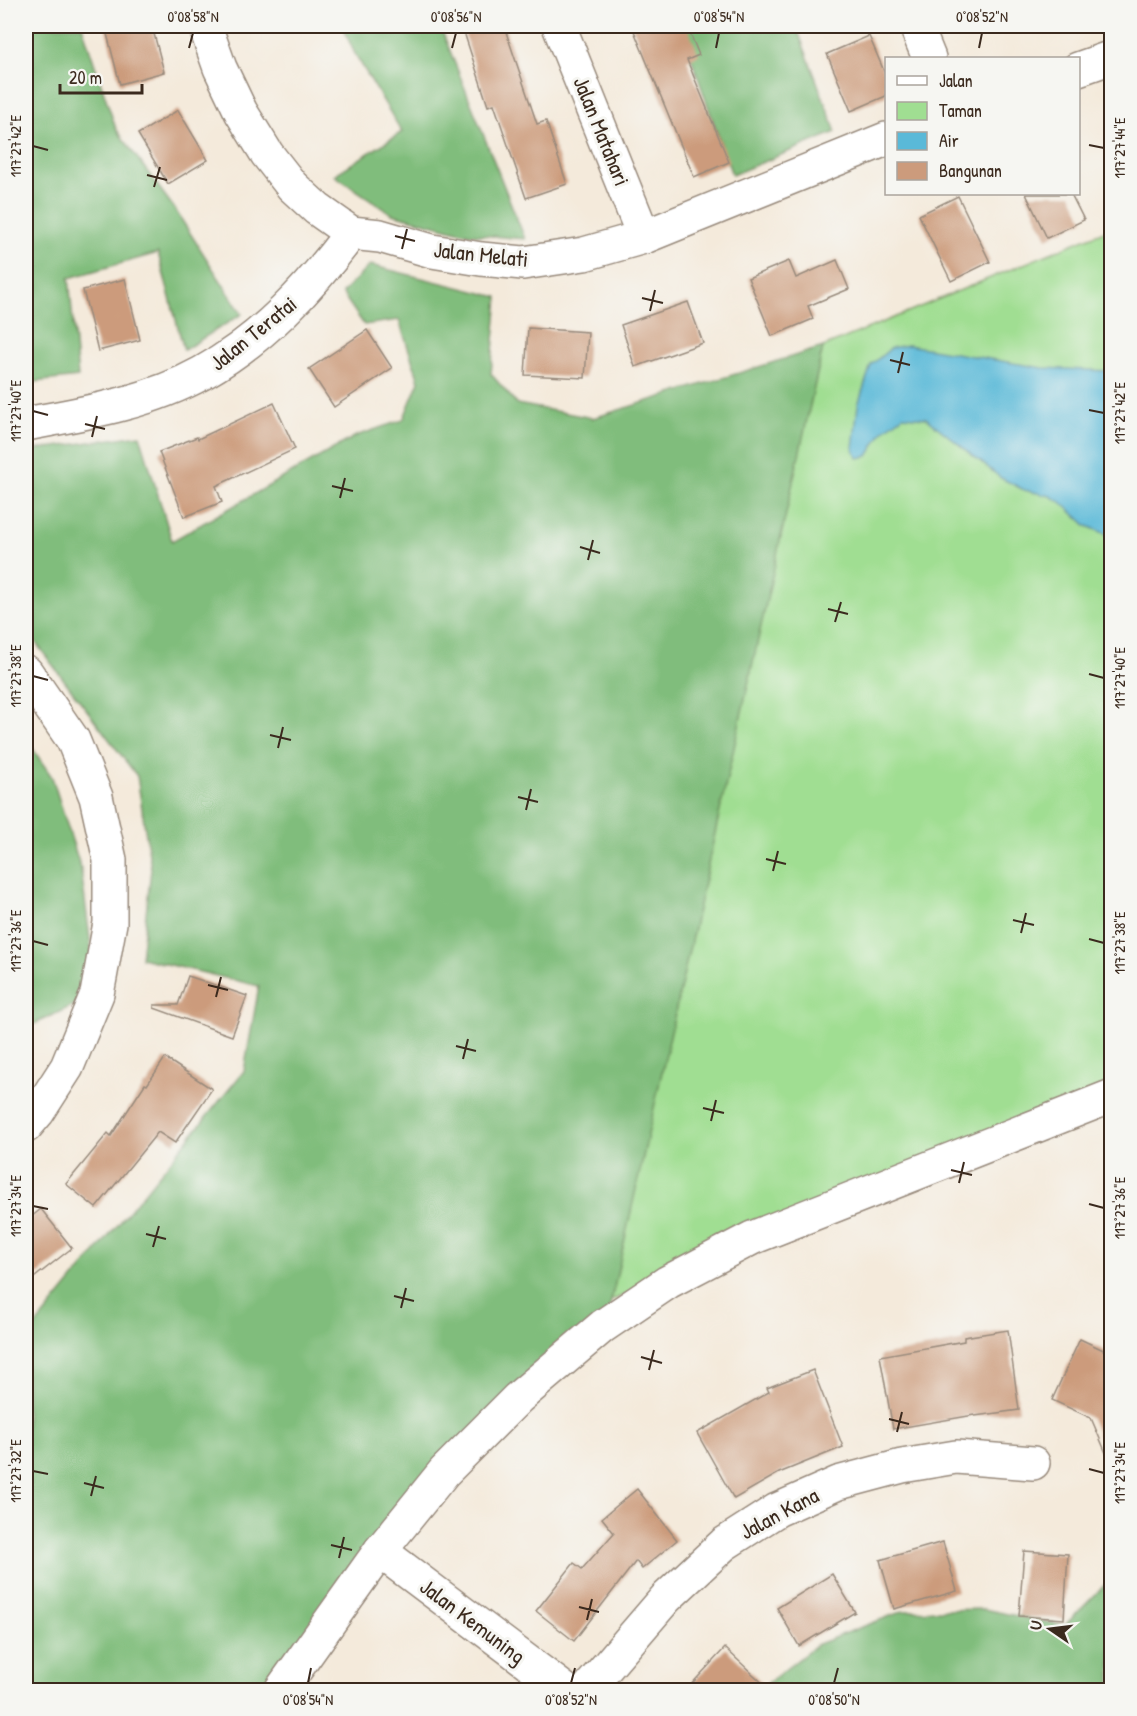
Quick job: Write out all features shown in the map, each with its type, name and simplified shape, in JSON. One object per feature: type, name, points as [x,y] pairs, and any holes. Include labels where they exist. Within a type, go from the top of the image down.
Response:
[{"type":"street","name":"Jalan Melati","points":[[205,26],[220,68],[237,103],[267,154],[292,186],[317,209],[351,233],[380,236],[432,251],[523,263],[584,254],[644,237],[885,139]]},
{"type":"street","name":"Jalan Matahari","points":[[559,26],[644,237]]},
{"type":"street","points":[[916,26],[929,57]]},
{"type":"street","points":[[1080,68],[1112,57]]},
{"type":"street","name":"Jalan Teratai","points":[[26,424],[94,412],[139,399],[200,375],[231,356],[294,302],[324,269],[351,233]]},
{"type":"street","points":[[26,672],[73,740],[96,797],[110,860],[110,923],[98,994],[67,1067],[38,1112],[26,1126]]},
{"type":"street","points":[[281,1690],[380,1551],[444,1472],[518,1398],[603,1326],[668,1282],[752,1238],[1112,1095]]},
{"type":"street","name":"Jalan Kana","points":[[587,1690],[666,1599],[691,1575],[724,1544],[777,1510],[838,1483],[902,1466],[956,1457],[1033,1462]]},
{"type":"street","name":"Jalan Kemuning","points":[[380,1551],[565,1690]]},
{"type":"green space","points":[[26,26],[82,26],[116,129],[174,208],[242,314],[184,350],[158,253],[69,278],[78,377],[26,383]]},
{"type":"green space","points":[[342,26],[440,26],[525,239],[469,234],[392,214],[334,175],[402,132],[355,54]]},
{"type":"green space","points":[[680,26],[796,26],[836,132],[732,175]]},
{"type":"green space","points":[[1111,228],[1111,1093],[603,1304],[823,347]]},
{"type":"green space","points":[[370,265],[498,297],[491,374],[517,404],[593,418],[823,347],[608,1315],[267,1690],[26,1690],[26,1337],[244,1071],[259,986],[141,958],[151,869],[137,776],[26,630],[26,451],[140,435],[172,541],[356,436],[403,420],[419,381],[399,320],[364,325],[342,293]]},
{"type":"green space","points":[[26,739],[52,777],[81,869],[97,994],[26,1028]]},
{"type":"green space","points":[[1111,1581],[1111,1690],[759,1690],[818,1644],[903,1611],[984,1609],[1064,1626]]},
{"type":"water","points":[[908,345],[1043,368],[1111,371],[1111,536],[1087,526],[1061,502],[1050,496],[1024,490],[1001,478],[926,418],[903,416],[883,431],[868,456],[858,458],[853,448],[858,405],[871,365],[891,348]]},
{"type":"building","points":[[105,26],[152,26],[164,72],[120,84]]},
{"type":"building","points":[[462,26],[504,26],[537,124],[546,121],[567,184],[526,198],[494,104],[488,106]]},
{"type":"building","points":[[632,26],[687,26],[699,55],[687,60],[729,162],[694,177]]},
{"type":"building","points":[[869,36],[885,74],[885,96],[851,111],[827,54]]},
{"type":"building","points":[[178,110],[208,160],[168,184],[138,134]]},
{"type":"building","points":[[1026,195],[1072,195],[1084,220],[1047,238]]},
{"type":"building","points":[[958,196],[990,262],[951,281],[919,215]]},
{"type":"building","points":[[837,260],[849,289],[808,306],[813,319],[772,336],[748,278],[789,261],[796,278]]},
{"type":"building","points":[[125,279],[140,340],[98,351],[83,290]]},
{"type":"building","points":[[688,302],[703,343],[635,367],[621,325]]},
{"type":"building","points":[[528,328],[588,332],[585,378],[525,375]]},
{"type":"building","points":[[367,330],[392,368],[334,407],[309,369]]},
{"type":"building","points":[[274,403],[295,449],[216,486],[222,502],[184,517],[159,452],[197,437],[198,439]]},
{"type":"building","points":[[188,976],[247,996],[232,1036],[154,1008],[154,1005],[178,1005]]},
{"type":"building","points":[[165,1058],[212,1089],[175,1143],[158,1132],[96,1208],[66,1184],[108,1133],[111,1136]]},
{"type":"building","points":[[41,1209],[72,1248],[26,1284],[26,1221]]},
{"type":"building","points":[[1008,1330],[1019,1410],[893,1429],[880,1356],[964,1341],[964,1337]]},
{"type":"building","points":[[1080,1339],[1112,1354],[1112,1467],[1091,1418],[1052,1400]]},
{"type":"building","points":[[813,1370],[843,1447],[779,1473],[734,1499],[697,1433],[769,1392],[767,1388]]},
{"type":"building","points":[[637,1489],[677,1540],[642,1569],[636,1561],[574,1641],[536,1611],[574,1563],[582,1569],[614,1533],[602,1518]]},
{"type":"building","points":[[943,1542],[957,1591],[894,1609],[880,1560]]},
{"type":"building","points":[[1024,1551],[1068,1554],[1064,1619],[1019,1616]]},
{"type":"building","points":[[832,1574],[855,1612],[799,1646],[777,1608]]},
{"type":"building","points":[[725,1648],[770,1690],[686,1690]]}]
